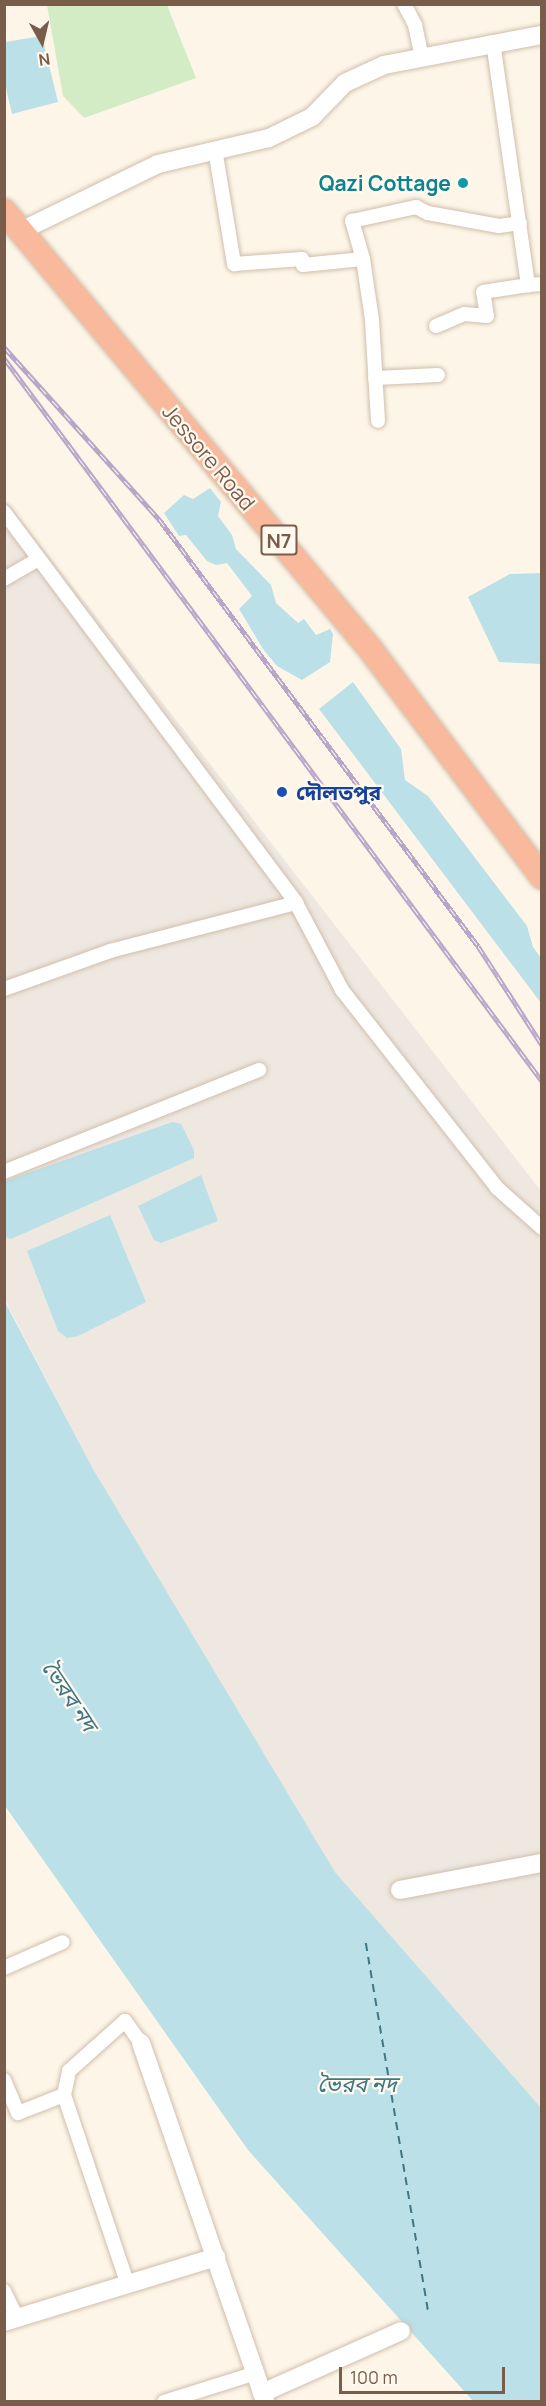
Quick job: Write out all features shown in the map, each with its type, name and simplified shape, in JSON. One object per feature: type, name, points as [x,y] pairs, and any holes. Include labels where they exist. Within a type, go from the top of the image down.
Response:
[{"type":"highway","name":"Jessore Road","points":[[5,209],[31,226],[326,580],[542,860]]},
{"type":"highway","name":"Jessore Road","points":[[5,209],[371,650],[542,877]]},
{"type":"main road","points":[[31,226],[158,164],[269,138],[312,117],[345,83],[384,65],[493,42],[542,35]]},
{"type":"main road","points":[[400,1890],[542,1863]]},
{"type":"main road","points":[[141,2043],[264,2397],[401,2331]]},
{"type":"main road","points":[[11,2320],[128,2286],[216,2257]]},
{"type":"street","points":[[404,4],[415,25],[422,57]]},
{"type":"street","points":[[436,326],[464,314],[486,316],[483,292],[535,284],[520,223],[493,42]]},
{"type":"street","points":[[215,149],[234,264],[302,259],[303,265],[363,259]]},
{"type":"street","points":[[378,421],[363,259],[352,221],[416,207],[428,213],[499,226],[520,223]]},
{"type":"street","points":[[375,378],[438,375]]},
{"type":"street","points":[[4,512],[296,903],[342,990],[497,1188],[542,1228]]},
{"type":"street","points":[[4,579],[38,559]]},
{"type":"street","points":[[4,988],[110,951],[296,903]]},
{"type":"street","points":[[4,1172],[259,1071]]},
{"type":"street","points":[[4,1968],[63,1942]]},
{"type":"street","points":[[128,2286],[64,2095],[69,2071],[125,2021],[141,2043]]},
{"type":"street","points":[[4,2080],[18,2113],[64,2095]]},
{"type":"street","points":[[4,2291],[11,2320]]},
{"type":"street","points":[[164,2402],[256,2373]]},
{"type":"shaded area","points":[[4,498],[541,1191],[541,2112],[335,1872],[93,1469],[5,1300]]},
{"type":"green space","points":[[47,5],[167,5],[196,78],[84,118],[63,96]]},
{"type":"water","points":[[42,36],[58,102],[12,114],[5,84],[5,42]]},
{"type":"water","points":[[210,488],[221,502],[218,516],[232,535],[236,549],[271,585],[276,603],[298,623],[304,619],[316,635],[330,629],[333,634],[330,662],[302,680],[277,666],[263,649],[239,609],[252,596],[227,563],[216,565],[207,561],[186,535],[179,536],[164,513],[184,495],[193,499]]},
{"type":"water","points":[[541,573],[541,664],[499,662],[468,597],[510,574]]},
{"type":"water","points":[[353,682],[401,749],[405,780],[428,796],[527,926],[533,947],[541,958],[541,1003],[319,709]]},
{"type":"water","points":[[172,1122],[181,1124],[194,1150],[194,1158],[11,1239],[5,1237],[5,1181]]},
{"type":"water","points":[[201,1175],[218,1221],[161,1243],[154,1240],[138,1206]]},
{"type":"water","points":[[110,1215],[146,1302],[78,1336],[67,1338],[58,1331],[27,1251]]},
{"type":"water","name":"ভৈরব নদ","points":[[4,1300],[93,1469],[335,1872],[541,2108],[541,2401],[473,2401],[248,2150],[5,1806]]},
{"type":"ferry route","points":[[366,1943],[429,2315]]},
{"type":"railway","points":[[4,347],[159,519],[478,946],[542,1045]]},
{"type":"railway","points":[[4,358],[542,1081]]},
{"type":"place","name":"Qazi Cottage","points":[[463,183]]},
{"type":"place","name":"দৌলতপুর","points":[[282,792]]}]
